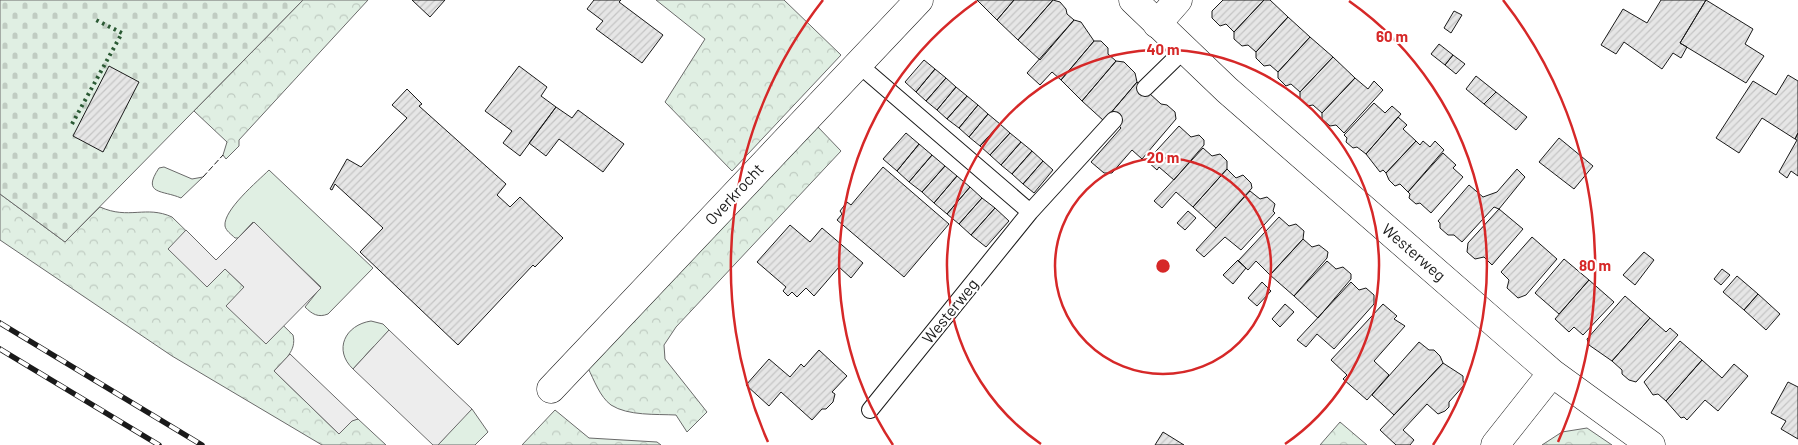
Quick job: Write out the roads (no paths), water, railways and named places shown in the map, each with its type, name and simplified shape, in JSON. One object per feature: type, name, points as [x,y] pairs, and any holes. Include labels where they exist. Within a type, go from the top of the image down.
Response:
[{"type":"street","name":"Overkrocht","points":[[551,389],[918,0]]},
{"type":"street","name":"Westerweg","points":[[1133,0],[1227,90],[1552,374],[1651,445]]},
{"type":"street","points":[[1157,24],[1178,0]]},
{"type":"street","points":[[1495,445],[1552,374]]},
{"type":"lane","points":[[1144,88],[1185,49]]},
{"type":"lane","points":[[858,64],[1030,212]]},
{"type":"lane","name":"Westerweg","points":[[870,410],[1030,212],[1114,120]]},
{"type":"railway","points":[[0,323],[202,445]]},
{"type":"railway","points":[[0,349],[159,445]]}]
